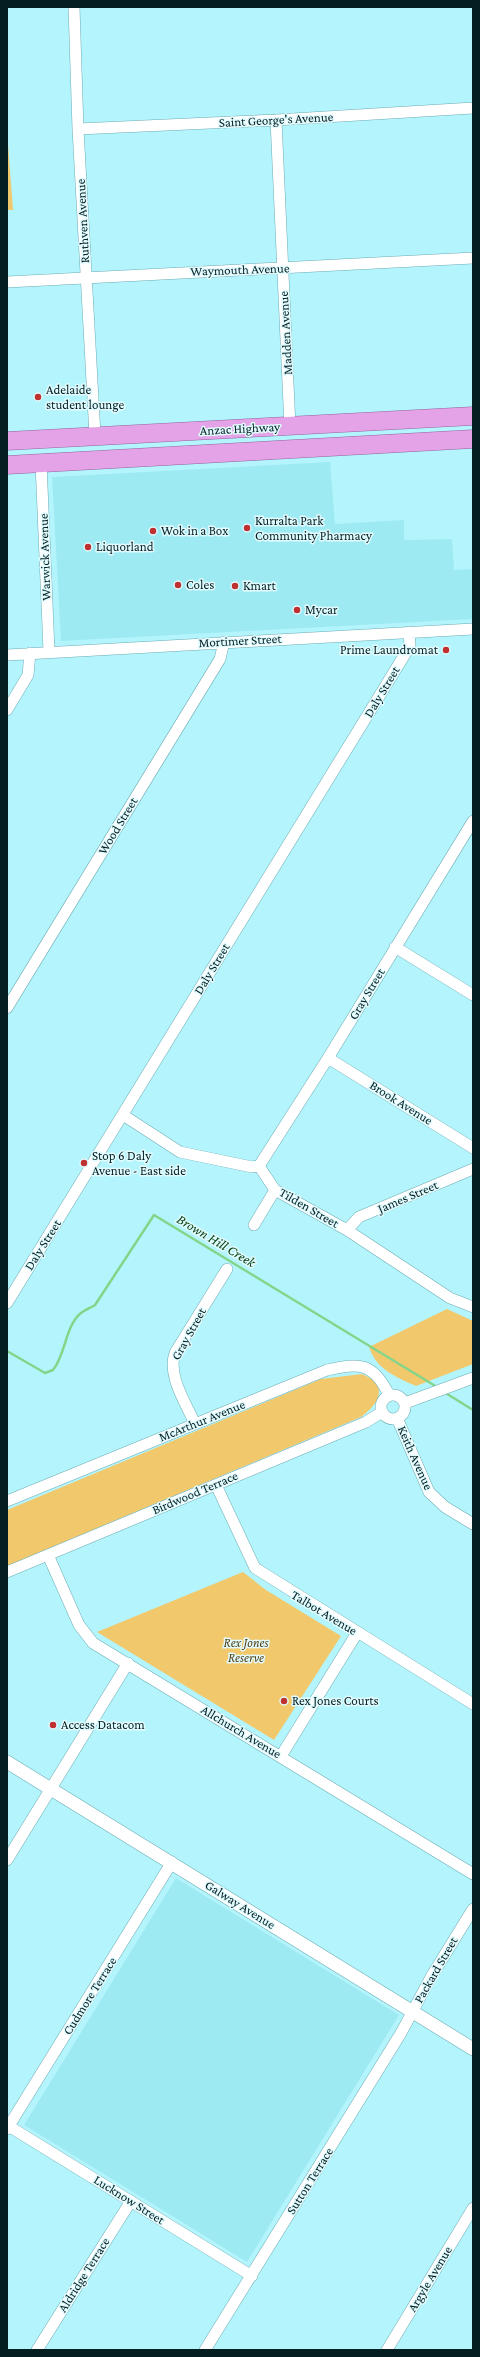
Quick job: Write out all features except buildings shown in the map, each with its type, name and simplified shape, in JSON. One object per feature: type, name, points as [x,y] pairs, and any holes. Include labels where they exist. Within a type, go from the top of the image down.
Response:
[{"type":"highway","name":"Anzac Highway","points":[[7,441],[95,435],[290,427],[473,416]]},
{"type":"highway","points":[[414,420],[414,430],[431,441]]},
{"type":"highway","points":[[290,427],[297,433],[313,438],[321,448]]},
{"type":"highway","name":"Anzac Highway","points":[[7,465],[473,439]]},
{"type":"street","name":"Ruthven Avenue","points":[[74,7],[78,129],[95,435]]},
{"type":"street","name":"Saint George's Avenue","points":[[78,129],[276,120],[473,108]]},
{"type":"street","name":"Madden Avenue","points":[[276,120],[290,427]]},
{"type":"street","name":"Waymouth Avenue","points":[[7,282],[87,277],[283,269],[473,258]]},
{"type":"street","name":"Warwick Avenue","points":[[41,463],[48,651]]},
{"type":"street","name":"Mortimer Street","points":[[7,654],[473,629]]},
{"type":"street","name":"Daly Street","points":[[7,1302],[410,646],[409,632]]},
{"type":"street","name":"Wood Street","points":[[7,1008],[220,659],[224,642]]},
{"type":"street","points":[[7,710],[28,675],[30,653]]},
{"type":"street","name":"Gray Street","points":[[259,1166],[328,1058],[473,821]]},
{"type":"street","points":[[395,947],[473,995]]},
{"type":"street","name":"Brook Avenue","points":[[328,1058],[473,1148]]},
{"type":"street","points":[[123,1115],[180,1152],[252,1167],[259,1166]]},
{"type":"street","name":"Tilden Street","points":[[259,1166],[275,1190],[347,1230],[450,1298],[473,1307]]},
{"type":"street","name":"James Street","points":[[347,1230],[359,1217],[473,1169]]},
{"type":"street","points":[[254,1225],[275,1190]]},
{"type":"street","name":"Gray Street","points":[[195,1424],[173,1374],[172,1363],[175,1353],[228,1269]]},
{"type":"street","name":"McArthur Avenue","points":[[8,1497],[195,1424],[326,1370],[343,1367],[365,1368],[373,1371],[379,1376],[389,1395]]},
{"type":"street","points":[[405,1403],[473,1378]]},
{"type":"street","points":[[389,1395],[401,1398],[405,1403],[403,1414],[397,1418],[386,1417],[382,1412],[381,1404],[389,1395]]},
{"type":"street","name":"Birdwood Terrace","points":[[7,1572],[366,1422],[382,1412]]},
{"type":"street","name":"Keith Avenue","points":[[397,1418],[430,1494],[445,1507],[473,1524]]},
{"type":"street","name":"Talbot Avenue","points":[[216,1485],[255,1568],[473,1704]]},
{"type":"street","name":"Allchurch Avenue","points":[[48,1555],[79,1625],[93,1643],[473,1874]]},
{"type":"street","points":[[280,1756],[357,1633]]},
{"type":"street","points":[[7,1860],[128,1663]]},
{"type":"street","name":"Galway Avenue","points":[[7,1762],[172,1862],[473,2049]]},
{"type":"street","name":"Cudmore Terrace","points":[[8,2127],[172,1862]]},
{"type":"street","name":"Packard Street","points":[[413,2011],[473,1909]]},
{"type":"street","name":"Sutton Terrace","points":[[205,2350],[397,2040],[413,2011]]},
{"type":"street","name":"Lucknow Street","points":[[8,2127],[252,2276]]},
{"type":"street","name":"Aldridge Terrace","points":[[37,2350],[131,2201]]},
{"type":"street","name":"Argyle Avenue","points":[[387,2350],[473,2208]]},
{"type":"shaded area","points":[[330,462],[335,524],[404,520],[404,540],[452,539],[454,570],[473,569],[473,619],[61,641],[52,477]]},
{"type":"shaded area","points":[[176,1878],[399,2015],[247,2262],[24,2125]]},
{"type":"green space","points":[[7,131],[13,210],[7,210]]},
{"type":"green space","points":[[447,1309],[473,1321],[473,1364],[416,1386],[394,1376],[376,1361],[369,1347]]},
{"type":"green space","points":[[362,1374],[371,1378],[376,1384],[379,1389],[379,1395],[373,1406],[361,1417],[7,1566],[7,1510],[321,1379]]},
{"type":"green space","name":"Rex Jones Reserve","points":[[243,1572],[266,1590],[341,1636],[274,1740],[97,1632]]},
{"type":"waterway","name":"Brown Hill Creek","points":[[7,1351],[45,1373],[53,1370],[61,1356],[72,1325],[81,1313],[95,1305],[154,1215],[437,1387]]},
{"type":"waterway","name":"Brown Hill Creek","points":[[444,1392],[473,1410]]},
{"type":"place","name":"Adelaide student lounge","points":[[38,397]]},
{"type":"place","name":"Kurralta Park Community Pharmacy","points":[[247,528]]},
{"type":"place","name":"Wok in a Box","points":[[153,531]]},
{"type":"place","name":"Liquorland","points":[[88,547]]},
{"type":"place","name":"Coles","points":[[178,585]]},
{"type":"place","name":"Kmart","points":[[235,586]]},
{"type":"place","name":"Mycar","points":[[297,610]]},
{"type":"place","name":"Prime Laundromat","points":[[446,650]]},
{"type":"place","name":"Stop 6 Daly Avenue - East side","points":[[84,1163]]},
{"type":"place","name":"Rex Jones Courts","points":[[284,1701]]},
{"type":"place","name":"Access Datacom","points":[[53,1725]]}]
